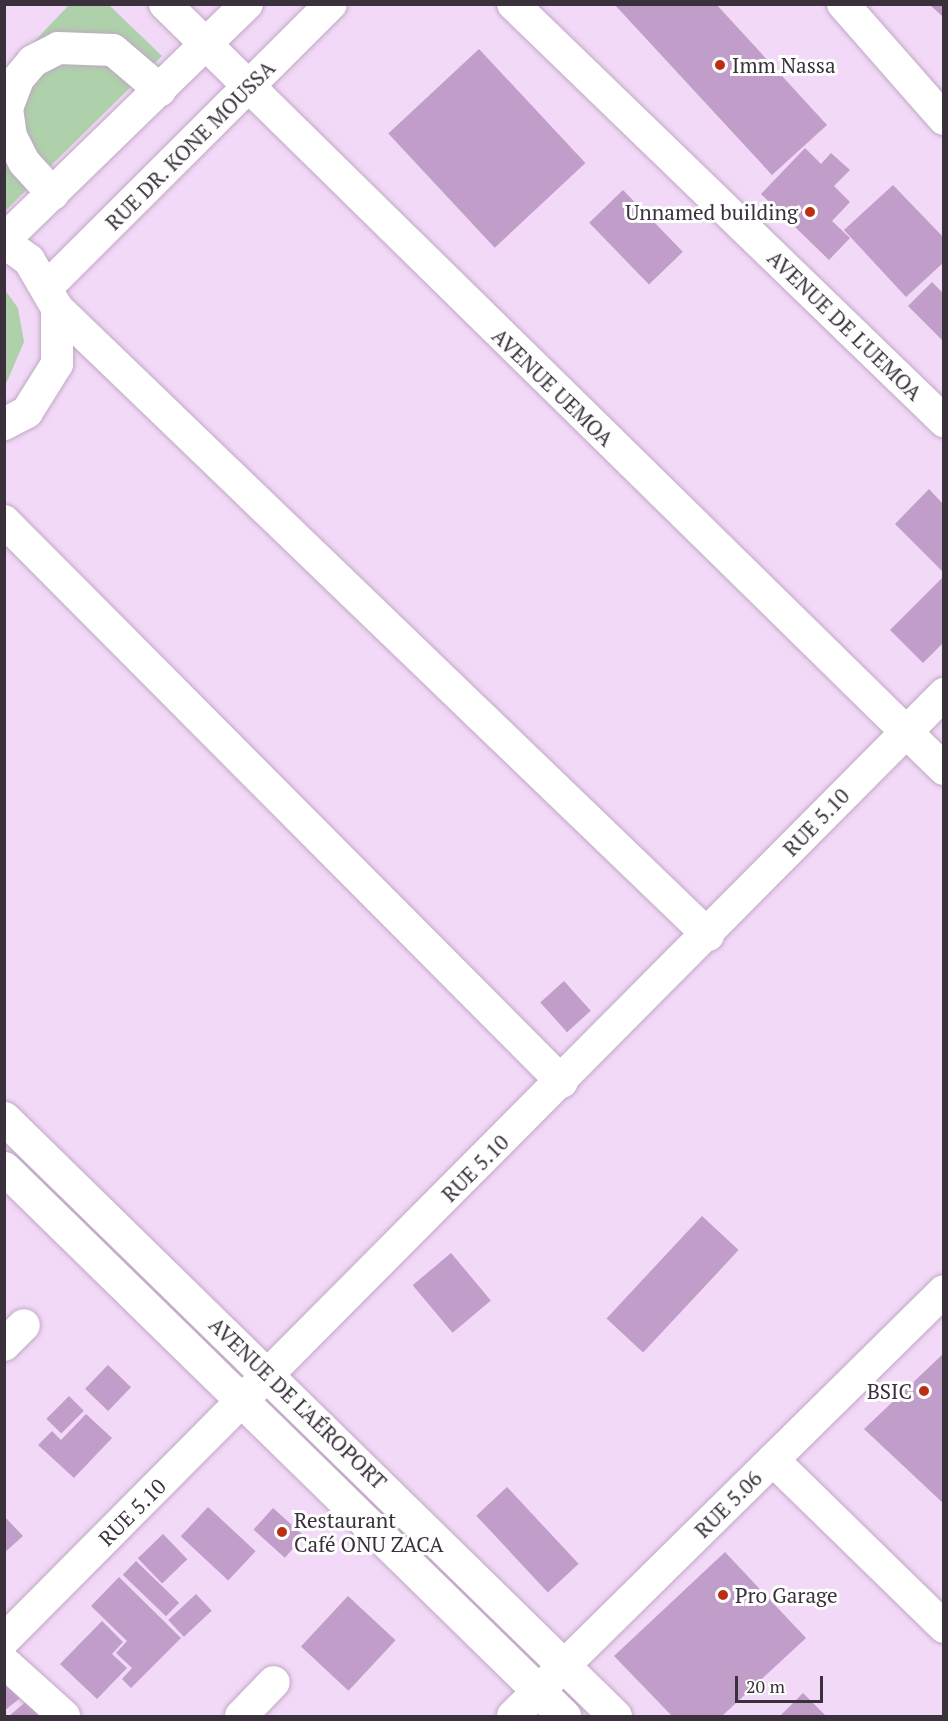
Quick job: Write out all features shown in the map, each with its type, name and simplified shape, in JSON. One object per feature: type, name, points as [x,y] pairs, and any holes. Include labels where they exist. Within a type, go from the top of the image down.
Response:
[{"type":"main road","name":"AVENUE DE L'AÉROPORT","points":[[4,1118],[269,1373],[615,1716]]},
{"type":"main road","name":"AVENUE DE L'AÉROPORT","points":[[4,1168],[245,1399],[564,1716]]},
{"type":"street","name":"AVENUE UEMOA","points":[[165,4],[246,88],[944,769]]},
{"type":"street","points":[[247,4],[4,241],[29,260],[53,297],[708,935]]},
{"type":"street","name":"RUE DR. KONE MOUSSA","points":[[53,297],[246,88],[331,4]]},
{"type":"street","name":"AVENUE DE L'UEMOA","points":[[513,4],[944,421]]},
{"type":"street","points":[[843,4],[944,119]]},
{"type":"street","points":[[53,194],[24,162],[11,137],[7,108],[18,79],[33,61],[58,48],[113,50],[160,90]]},
{"type":"street","points":[[4,424],[27,412],[57,364],[53,297]]},
{"type":"street","points":[[4,521],[562,1082]]},
{"type":"street","name":"RUE 5.10","points":[[4,1640],[562,1082],[905,731],[944,694]]},
{"type":"street","name":"RUE 5.06","points":[[513,1716],[944,1291]]},
{"type":"street","points":[[772,1460],[944,1627]]},
{"type":"street","points":[[4,1662],[64,1716]]},
{"type":"street","points":[[241,1716],[274,1682]]},
{"type":"green space","points":[[69,5],[109,5],[162,56],[5,211],[5,72]]},
{"type":"green space","points":[[5,290],[18,308],[24,342],[5,386]]},
{"type":"building","name":"Imm Nassa","points":[[614,4],[716,4],[827,125],[772,175]]},
{"type":"building","points":[[930,5],[944,5],[944,14],[942,16]]},
{"type":"building","points":[[479,49],[585,163],[495,248],[388,134]]},
{"type":"building","name":"Unnamed building","points":[[805,148],[821,164],[831,153],[850,170],[834,186],[850,202],[832,221],[850,238],[829,260],[761,194]]},
{"type":"building","points":[[893,185],[944,238],[944,262],[906,297],[844,230]]},
{"type":"building","points":[[623,190],[683,252],[649,285],[589,223]]},
{"type":"building","points":[[932,282],[944,294],[944,342],[908,306]]},
{"type":"building","points":[[929,489],[944,505],[944,573],[895,524]]},
{"type":"building","points":[[944,576],[944,642],[923,663],[890,630]]},
{"type":"building","points":[[564,981],[591,1011],[567,1032],[540,1002]]},
{"type":"building","points":[[702,1216],[739,1250],[643,1352],[607,1318]]},
{"type":"building","points":[[451,1253],[491,1300],[453,1333],[413,1285]]},
{"type":"building","name":"BSIC","points":[[944,1353],[944,1504],[864,1429]]},
{"type":"building","points":[[108,1365],[131,1387],[108,1411],[85,1389]]},
{"type":"building","points":[[69,1396],[84,1411],[61,1433],[46,1419]]},
{"type":"building","points":[[86,1414],[112,1438],[74,1478],[38,1445],[52,1431],[61,1440]]},
{"type":"building","points":[[507,1487],[579,1564],[548,1592],[476,1516]]},
{"type":"building","points":[[208,1507],[256,1551],[228,1581],[181,1536]]},
{"type":"building","points":[[273,1508],[304,1536],[285,1558],[254,1530]]},
{"type":"building","points":[[4,1516],[23,1536],[4,1553]]},
{"type":"building","points":[[163,1534],[187,1559],[162,1583],[138,1558]]},
{"type":"building","name":"Pro Garage","points":[[725,1552],[806,1638],[722,1716],[672,1716],[614,1656]]},
{"type":"building","points":[[136,1561],[179,1603],[166,1616],[123,1575]]},
{"type":"building","points":[[119,1577],[181,1638],[131,1688],[122,1679],[132,1668],[116,1653],[127,1641],[91,1606]]},
{"type":"building","points":[[196,1594],[212,1611],[184,1637],[168,1620]]},
{"type":"building","points":[[348,1596],[396,1640],[348,1691],[301,1646]]},
{"type":"building","points":[[102,1621],[123,1642],[112,1654],[127,1668],[97,1699],[60,1664]]},
{"type":"building","points":[[11,1679],[24,1695],[4,1711],[4,1684]]},
{"type":"building","points":[[803,1693],[826,1716],[780,1716]]},
{"type":"building","points":[[29,1699],[46,1716],[9,1716]]},
{"type":"place","name":"Imm Nassa","points":[[720,65]]},
{"type":"place","name":"Unnamed building","points":[[810,212]]},
{"type":"place","name":"BSIC","points":[[924,1391]]},
{"type":"place","name":"Restaurant Café ONU ZACA","points":[[282,1532]]},
{"type":"place","name":"Pro Garage","points":[[723,1595]]}]
